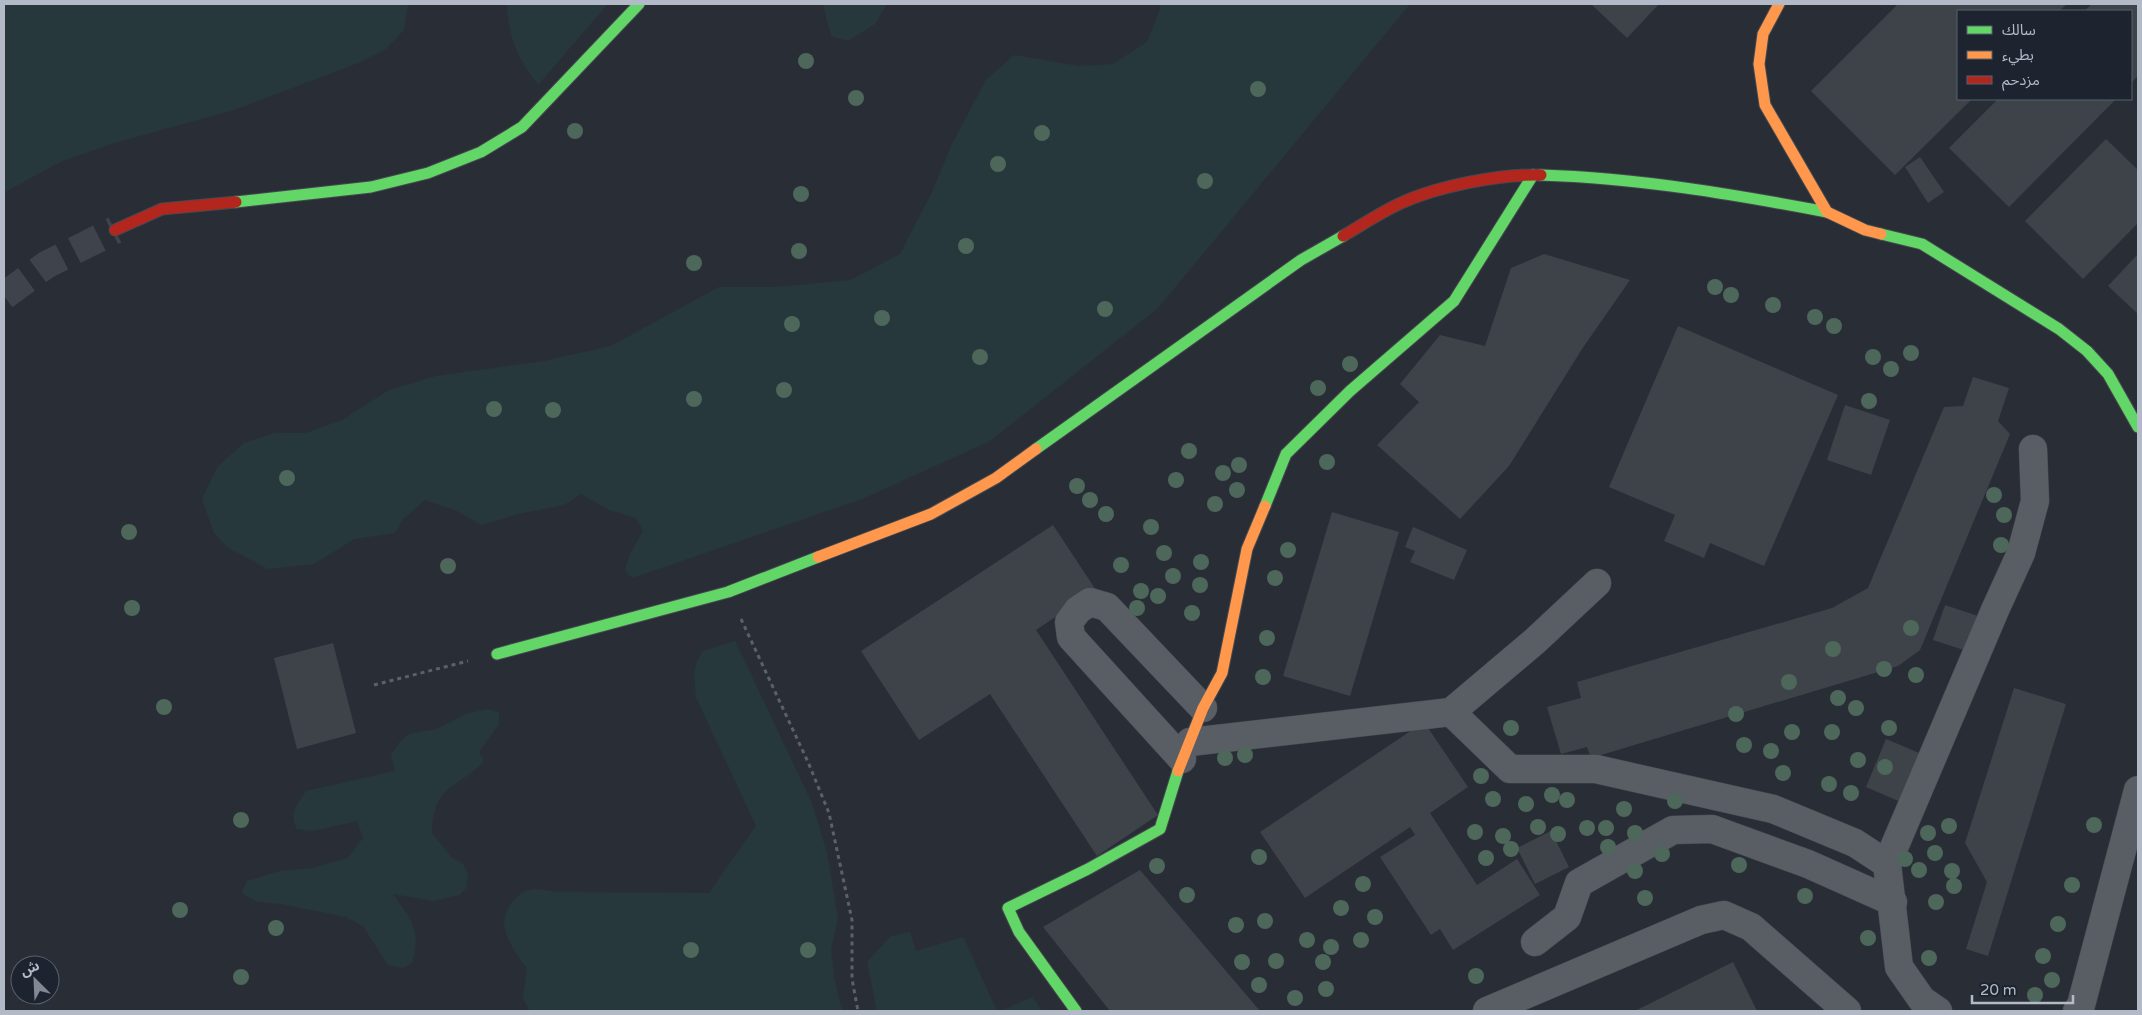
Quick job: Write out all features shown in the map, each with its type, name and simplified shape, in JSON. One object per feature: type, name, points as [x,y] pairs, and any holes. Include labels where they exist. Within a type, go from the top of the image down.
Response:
[{"type":"street","points":[[115,230],[162,210],[296,197],[371,187],[428,173],[481,152],[522,127],[639,4]]},
{"type":"street","points":[[1779,4],[1763,34],[1759,64],[1766,105],[1827,212]]},
{"type":"street","points":[[1076,1011],[1019,932],[1008,908],[1088,869],[1160,829],[1186,750],[1203,708],[1222,673],[1247,548],[1286,454],[1350,391],[1454,300],[1533,175]]},
{"type":"street","points":[[497,654],[728,592],[931,514],[996,478],[1301,260],[1398,204],[1449,187],[1489,179],[1533,175],[1601,178],[1668,184],[1827,212],[1865,230],[1922,244],[2058,329],[2087,352],[2108,374],[2138,427]]},
{"type":"street","points":[[1938,1011],[1922,1000],[1899,967],[1888,864],[2021,553],[2035,501],[2033,449]]},
{"type":"street","points":[[1186,750],[1451,712],[1534,641],[1597,583]]},
{"type":"street","points":[[1186,750],[1071,637],[1069,622],[1078,610],[1090,602],[1107,607],[1203,708]]},
{"type":"street","points":[[1451,712],[1510,769],[1596,769],[1773,809],[1855,843],[1888,864]]},
{"type":"street","points":[[2077,1011],[2081,1005],[2138,790]]},
{"type":"street","points":[[1536,942],[1567,917],[1579,883],[1673,830],[1712,829],[1808,864],[1893,902]]},
{"type":"street","points":[[1487,1011],[1700,920],[1724,915],[1751,927],[1847,1011]]},
{"type":"path","points":[[728,592],[808,762],[828,813],[852,920],[852,980],[858,1011]]},
{"type":"path","points":[[374,685],[497,654]]},
{"type":"shaded area","points":[[4,4],[408,4],[404,30],[386,49],[358,63],[237,109],[111,144],[60,162],[5,192]]},
{"type":"shaded area","points":[[507,4],[608,4],[538,85],[515,47]]},
{"type":"shaded area","points":[[823,4],[887,4],[875,24],[848,41],[831,36]]},
{"type":"shaded area","points":[[1159,4],[1410,4],[1158,308],[990,441],[862,499],[632,578],[625,570],[630,554],[643,531],[636,518],[609,510],[581,494],[564,505],[518,514],[482,525],[457,511],[425,500],[403,519],[395,533],[354,539],[314,564],[268,569],[227,547],[214,533],[202,499],[218,466],[244,443],[275,433],[306,433],[342,420],[389,390],[436,376],[544,361],[611,346],[719,287],[776,287],[851,280],[900,254],[932,192],[952,144],[986,80],[1014,55],[1079,66],[1113,64],[1147,42],[1160,9]]},
{"type":"shaded area","points":[[735,641],[812,803],[827,853],[838,918],[831,949],[834,978],[842,1011],[530,1011],[523,998],[527,969],[509,941],[504,923],[510,905],[520,895],[537,889],[556,892],[709,893],[756,826],[696,697],[694,673],[697,661],[703,651]]},
{"type":"shaded area","points":[[488,709],[499,713],[499,724],[479,752],[484,761],[442,795],[434,816],[432,833],[451,857],[463,864],[468,874],[466,888],[459,895],[434,901],[393,894],[413,926],[416,942],[412,963],[403,968],[388,965],[363,926],[346,917],[281,904],[257,902],[242,893],[247,881],[280,871],[312,868],[348,858],[363,838],[357,821],[313,831],[297,829],[294,814],[297,805],[306,791],[395,771],[391,755],[399,743],[409,734],[437,729],[466,714]]},
{"type":"shaded area","points":[[910,932],[916,951],[963,937],[997,1011],[877,1011],[867,962],[891,936]]},
{"type":"shaded area","points":[[1032,997],[1042,1011],[1001,1011]]},
{"type":"building","points":[[1591,4],[1659,4],[1627,38]]},
{"type":"building","points":[[1898,4],[2067,4],[2060,10],[1957,10],[1957,100],[1971,100],[1895,175],[1811,91]]},
{"type":"building","points":[[2092,4],[2138,4],[2138,76],[2132,82],[2132,10],[2085,10]]},
{"type":"building","points":[[1997,100],[2115,100],[2009,207],[1949,148]]},
{"type":"building","points":[[2106,139],[2138,170],[2138,223],[2083,279],[2025,221]]},
{"type":"building","points":[[1920,157],[1944,192],[1928,203],[1905,167]]},
{"type":"building","points":[[1544,254],[1630,280],[1582,349],[1509,466],[1460,519],[1377,445],[1419,402],[1400,384],[1440,335],[1485,346],[1511,268]]},
{"type":"building","points":[[2138,254],[2138,314],[2108,286]]},
{"type":"building","points":[[1678,326],[1838,395],[1764,566],[1710,543],[1704,558],[1664,541],[1675,515],[1609,487]]},
{"type":"building","points":[[1973,377],[2009,388],[1998,421],[2010,434],[1920,650],[1898,666],[1591,758],[1587,747],[1561,754],[1547,707],[1581,698],[1577,682],[1832,608],[1868,588],[1944,407],[1963,406]]},
{"type":"building","points":[[1845,405],[1890,420],[1871,475],[1827,460]]},
{"type":"building","points":[[1332,512],[1399,532],[1350,696],[1283,676]]},
{"type":"building","points":[[1053,525],[1096,590],[1036,630],[1158,815],[1097,856],[990,694],[919,740],[861,651]]},
{"type":"building","points":[[1413,527],[1467,550],[1454,580],[1410,562],[1415,551],[1405,547]]},
{"type":"building","points":[[1945,605],[1978,616],[1967,651],[1933,640]]},
{"type":"building","points":[[333,643],[356,733],[297,749],[274,658]]},
{"type":"building","points":[[2014,688],[2066,704],[1988,956],[1966,949],[1987,882],[1965,843]]},
{"type":"building","points":[[1424,722],[1468,787],[1430,813],[1477,885],[1517,859],[1540,895],[1453,950],[1440,929],[1431,935],[1380,857],[1415,835],[1410,827],[1305,898],[1260,832]]},
{"type":"building","points":[[1886,739],[1924,755],[1903,803],[1866,787]]},
{"type":"building","points":[[1551,831],[1569,867],[1535,884],[1517,848]]},
{"type":"building","points":[[1140,870],[1260,1011],[1110,1011],[1043,927]]},
{"type":"building","points":[[1733,962],[1757,1011],[1635,1011]]},
{"type":"tunnel","points":[[4,296],[46,265],[115,230]]},
{"type":"traffic: fast","points":[[236,202],[371,187],[428,173],[481,152],[522,127],[639,4]]},
{"type":"traffic: fast","points":[[1265,506],[1286,454],[1350,391],[1454,301],[1533,175]]},
{"type":"traffic: fast","points":[[1541,175],[1649,183],[1827,212]]},
{"type":"traffic: fast","points":[[1881,234],[1922,244],[2059,329],[2087,351],[2108,374],[2138,427]]},
{"type":"traffic: fast","points":[[1036,449],[1301,260],[1343,236]]},
{"type":"traffic: fast","points":[[497,654],[728,592],[818,557]]},
{"type":"traffic: fast","points":[[1076,1011],[1019,932],[1008,908],[1088,869],[1160,829],[1178,771]]},
{"type":"traffic: slow","points":[[1779,4],[1763,34],[1759,64],[1765,105],[1827,212],[1865,230],[1881,234]]},
{"type":"traffic: slow","points":[[818,557],[931,514],[996,478],[1036,449]]},
{"type":"traffic: slow","points":[[1178,771],[1203,708],[1222,673],[1247,549],[1265,506]]},
{"type":"traffic: jam","points":[[1343,236],[1379,214],[1433,191],[1488,179],[1541,175]]},
{"type":"traffic: jam","points":[[115,230],[162,209],[236,202]]}]
